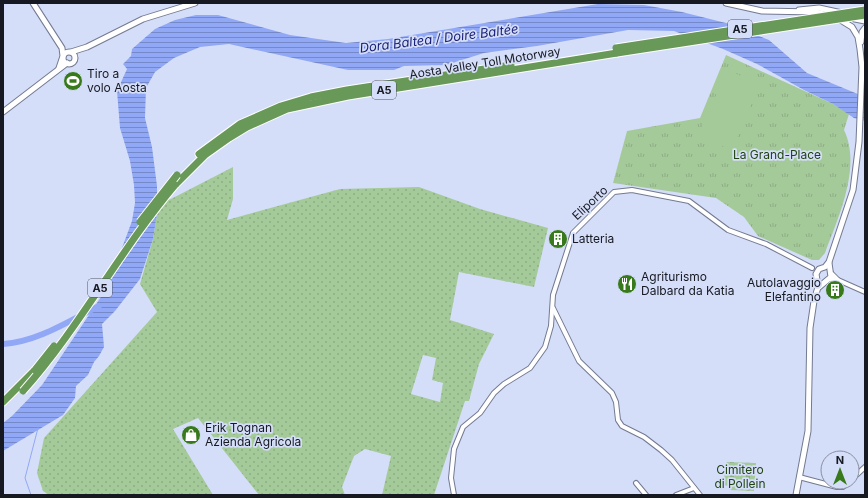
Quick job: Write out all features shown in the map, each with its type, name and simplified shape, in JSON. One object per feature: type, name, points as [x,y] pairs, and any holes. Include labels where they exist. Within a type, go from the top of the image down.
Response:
[{"type":"highway","name":"Aosta Valley Toll Motorway","points":[[3,408],[23,391],[47,364],[145,223],[175,184],[205,155],[247,127],[287,109],[348,96],[865,10]]},
{"type":"highway","name":"Aosta Valley Toll Motorway","points":[[3,402],[35,370],[52,348],[151,207],[177,175],[206,149],[240,124],[281,106],[347,90],[617,51],[864,20]]},
{"type":"street","points":[[33,3],[60,45],[64,56],[64,61],[67,63]]},
{"type":"street","points":[[59,68],[64,56],[70,52],[87,47],[137,22],[195,3]]},
{"type":"street","points":[[726,3],[750,10],[782,13],[823,13],[839,19],[853,29],[863,30],[860,49]]},
{"type":"street","points":[[782,13],[820,8],[831,9],[856,19],[864,20]]},
{"type":"street","points":[[856,19],[852,23],[860,49],[862,67],[859,142],[853,190],[827,268],[831,277],[865,292]]},
{"type":"street","points":[[60,45],[74,54],[75,59]]},
{"type":"street","points":[[3,112],[59,68],[67,63],[71,63],[87,47]]},
{"type":"street","name":"Eliporto","points":[[454,495],[451,478],[454,449],[463,427],[487,406],[494,393],[504,384],[530,368],[545,347],[551,326],[555,289],[573,233],[614,192],[621,190],[644,192],[689,200],[728,230],[766,244],[818,271]]},
{"type":"street","points":[[821,281],[818,271],[827,268]]},
{"type":"street","points":[[796,495],[808,431],[811,314],[821,281],[831,277]]},
{"type":"street","points":[[553,307],[578,361],[612,393],[616,402],[618,420],[622,426],[653,443],[672,460],[700,495]]},
{"type":"street","points":[[799,477],[820,483]]},
{"type":"street","points":[[636,483],[646,495]]},
{"type":"street","points":[[676,495],[694,488]]},
{"type":"green space","name":"La Grand-Place","points":[[726,55],[833,104],[849,114],[844,130],[849,144],[850,160],[846,192],[825,253],[819,260],[812,260],[758,236],[744,217],[716,198],[613,183],[627,131],[700,118]]},
{"type":"green space","points":[[727,70],[760,84],[732,150],[698,136]]},
{"type":"green space","points":[[233,167],[233,199],[227,220],[340,189],[419,187],[480,209],[548,228],[534,287],[459,272],[450,320],[494,334],[479,364],[469,401],[465,401],[434,495],[382,495],[391,456],[365,449],[354,456],[342,487],[345,495],[259,495],[198,418],[173,429],[213,495],[49,495],[43,491],[37,473],[44,438],[157,312],[140,284],[153,239],[157,214],[164,203],[171,198],[169,200]],"holes":[[[423,355],[436,358],[432,380],[443,383],[440,402],[411,394]]]},
{"type":"green space","name":"Cimitero di Pollein","points":[[727,462],[756,463],[754,491],[730,490],[728,486],[724,485],[725,465]]},
{"type":"water","name":"Dora Baltea / Doire Baltée","points":[[598,4],[644,5],[682,12],[726,23],[769,40],[807,73],[865,97],[865,121],[854,118],[833,104],[757,64],[723,49],[674,31],[628,30],[537,46],[484,53],[446,65],[404,66],[394,70],[348,70],[229,44],[200,47],[174,58],[155,72],[146,88],[145,118],[152,147],[157,186],[157,214],[153,239],[140,279],[115,311],[102,324],[104,347],[94,362],[88,375],[76,386],[75,398],[63,415],[3,451],[3,423],[12,416],[42,385],[107,288],[132,221],[135,203],[134,185],[130,161],[120,128],[117,91],[127,69],[123,64],[131,56],[132,49],[155,29],[175,20],[196,15],[218,15],[290,35],[346,43],[388,39]]},
{"type":"waterway","points":[[3,344],[40,335],[99,306]]},
{"type":"waterway","points":[[31,495],[25,478],[38,428]]},
{"type":"place","name":"Tiro a volo Aosta","points":[[73,81]]},
{"type":"place","name":"Latteria","points":[[558,239]]},
{"type":"place","name":"Agriturismo Dalbard da Katia","points":[[627,284]]},
{"type":"place","name":"Autolavaggio Elefantino","points":[[835,290]]},
{"type":"place","name":"Erik Tognan Azienda Agricola","points":[[191,435]]}]
